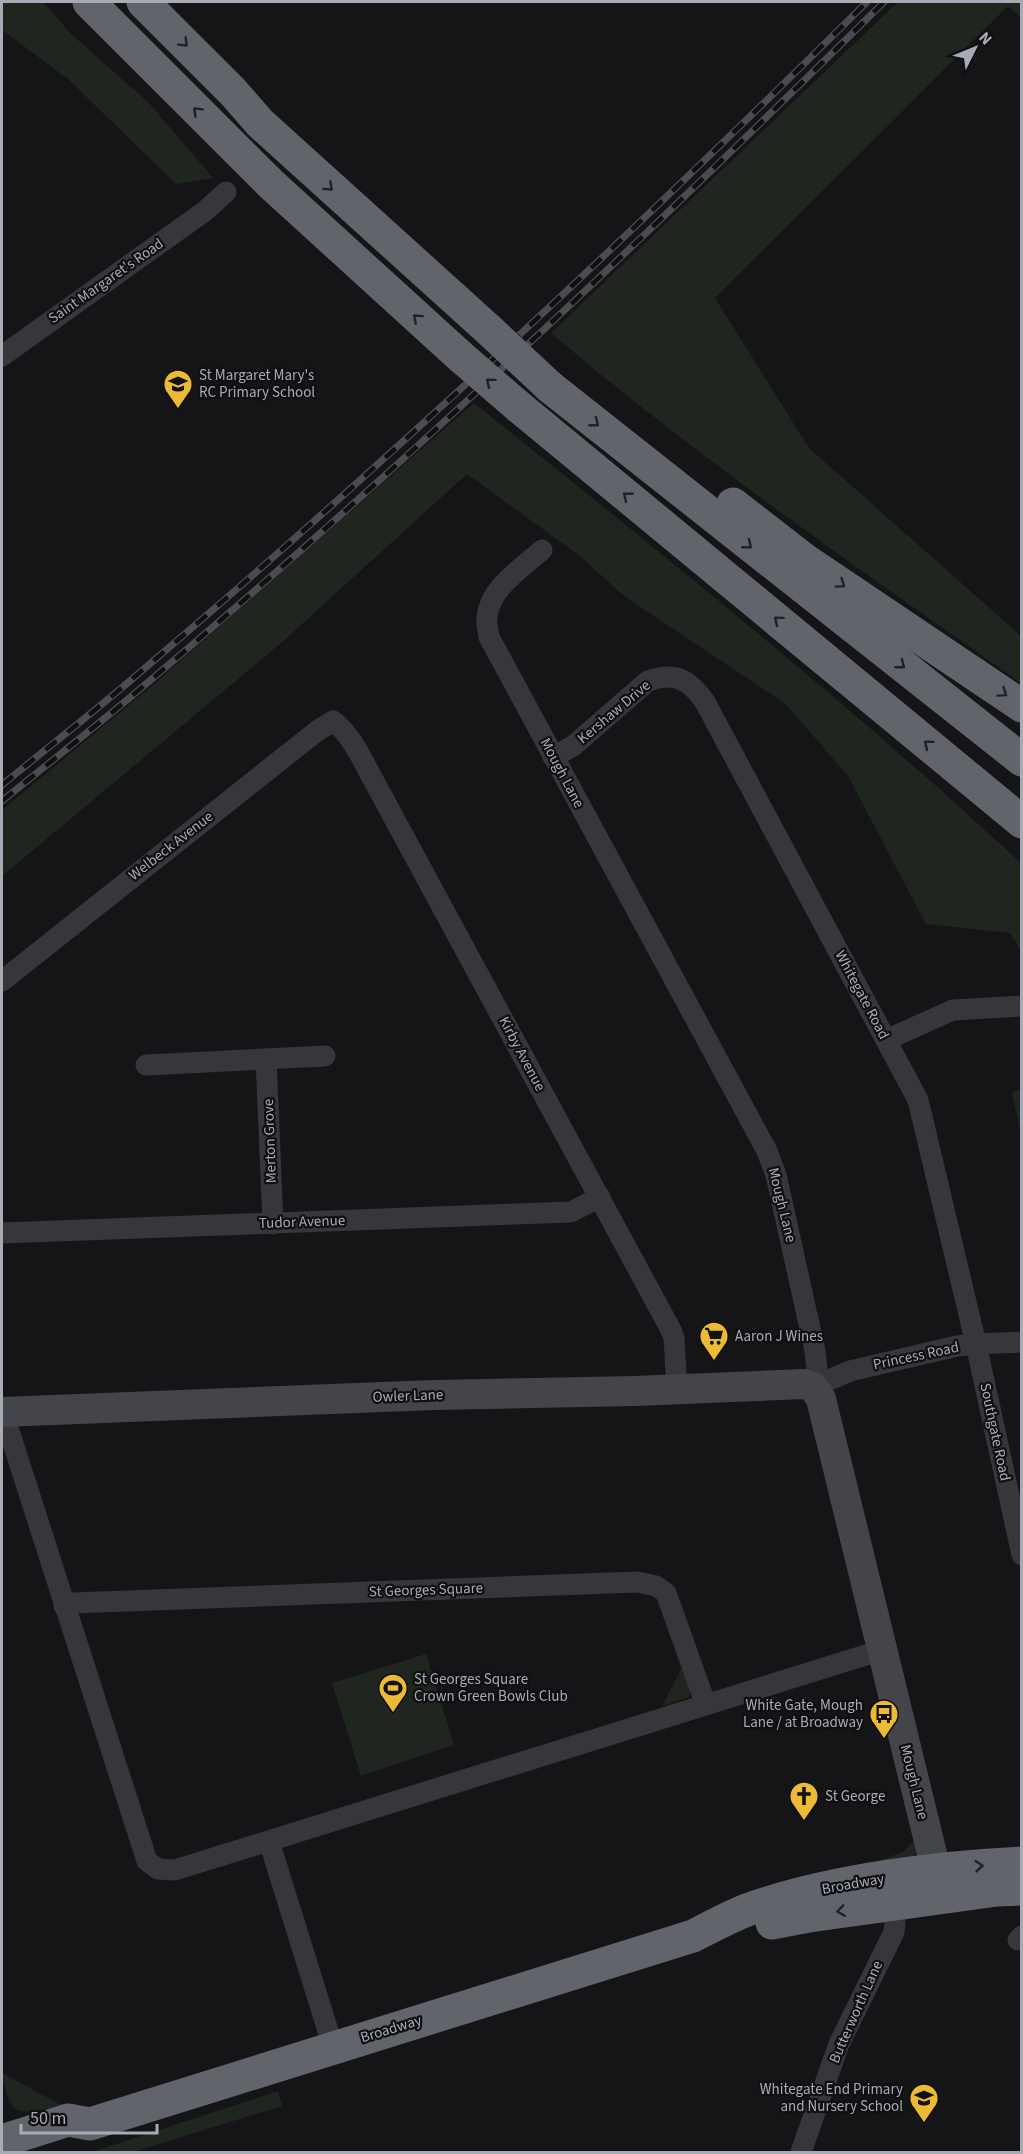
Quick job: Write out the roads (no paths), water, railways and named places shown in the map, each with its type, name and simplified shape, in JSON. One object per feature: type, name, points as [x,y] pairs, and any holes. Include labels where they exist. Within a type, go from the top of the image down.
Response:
[{"type":"highway","points":[[89,2],[271,184],[461,357],[1022,822]]},
{"type":"highway","points":[[143,2],[233,92],[260,123],[361,216],[1022,760]]},
{"type":"highway","points":[[556,378],[805,560],[1022,706]]},
{"type":"highway","points":[[966,776],[1022,831]]},
{"type":"highway","name":"Broadway","points":[[2,2141],[68,2120],[90,2124],[693,1936],[809,1916],[892,1905],[938,1884],[1022,1863]]},
{"type":"highway","name":"Broadway","points":[[693,1936],[754,1907],[822,1889],[938,1884],[997,1890],[1022,1889]]},
{"type":"highway","name":"Broadway","points":[[38,2152],[76,2140],[90,2124]]},
{"type":"street","name":"Saint Margaret's Road","points":[[2,356],[205,200],[226,192]]},
{"type":"street","name":"Mough Lane","points":[[542,550],[501,587],[491,601],[487,619],[489,637],[767,1151],[776,1175],[815,1351],[817,1369],[813,1387],[821,1399],[938,1884]]},
{"type":"street","name":"Kershaw Drive","points":[[553,757],[573,746],[648,681],[660,676],[678,677]]},
{"type":"street","name":"Whitegate Road","points":[[678,677],[696,689],[705,702],[918,1100],[976,1344]]},
{"type":"street","name":"Welbeck Avenue","points":[[2,981],[317,731],[333,721],[342,727]]},
{"type":"street","name":"Kirby Avenue","points":[[342,727],[365,765],[671,1330],[674,1338],[677,1389]]},
{"type":"street","points":[[886,1040],[952,1010],[1022,1005]]},
{"type":"street","points":[[146,1065],[325,1056]]},
{"type":"street","name":"Merton Grove","points":[[266,1059],[273,1224]]},
{"type":"street","name":"Tudor Avenue","points":[[2,1233],[571,1212],[600,1197]]},
{"type":"street","name":"Princess Road","points":[[813,1387],[850,1371],[976,1344],[1022,1342]]},
{"type":"street","name":"Southgate Road","points":[[976,1344],[1022,1555]]},
{"type":"street","name":"Owler Lane","points":[[4,1412],[434,1395],[804,1384],[813,1387]]},
{"type":"street","points":[[4,1412],[147,1861],[158,1869],[175,1870],[882,1650]]},
{"type":"street","name":"St Georges Square","points":[[64,1606],[72,1603],[638,1582],[656,1586],[666,1593],[706,1705]]},
{"type":"street","points":[[269,1841],[333,2047]]},
{"type":"street","name":"Butterworth Lane","points":[[801,2152],[839,2044],[894,1932],[892,1905]]},
{"type":"railway","points":[[2,785],[138,674],[417,429],[600,260],[867,2]]},
{"type":"railway","points":[[2,801],[128,699],[336,519],[429,435],[613,264],[884,2]]},
{"type":"place","name":"St Margaret Mary's RC Primary School","points":[[178,410]]},
{"type":"place","name":"Aaron J Wines","points":[[714,1362]]},
{"type":"place","name":"St Georges Square Crown Green Bowls Club","points":[[393,1714]]},
{"type":"place","name":"White Gate, Mough Lane / at Broadway","points":[[884,1740]]},
{"type":"place","name":"St George","points":[[804,1822]]},
{"type":"place","name":"Whitegate End Primary and Nursery School","points":[[924,2124]]}]
